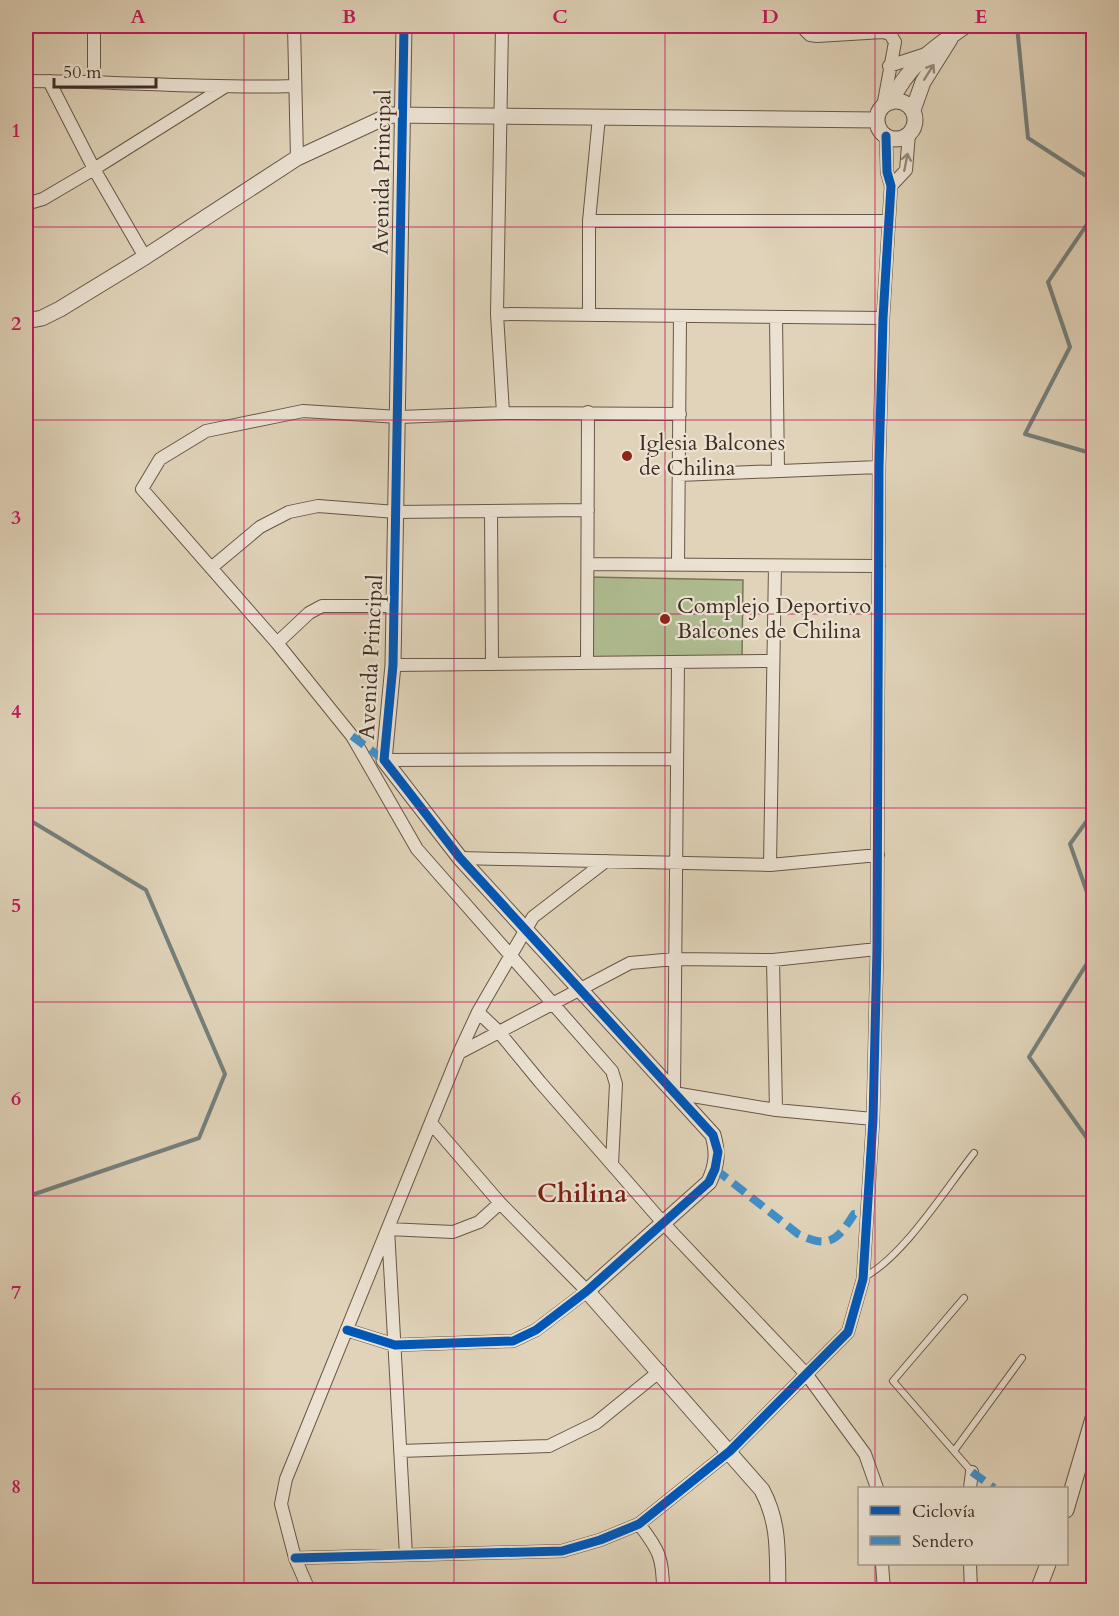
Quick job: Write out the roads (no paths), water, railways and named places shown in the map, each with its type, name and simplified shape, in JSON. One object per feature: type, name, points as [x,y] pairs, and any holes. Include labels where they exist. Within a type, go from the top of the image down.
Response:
[{"type":"street","points":[[94,26],[94,81]]},
{"type":"street","points":[[294,26],[297,158]]},
{"type":"street","name":"Avenida Principal","points":[[404,26],[393,665],[384,760],[460,858],[578,991],[713,1135],[718,1152],[715,1169],[709,1182],[587,1291]]},
{"type":"street","points":[[502,26],[497,314],[503,413]]},
{"type":"street","points":[[801,26],[810,35],[817,36],[883,32],[890,34],[896,42],[889,66],[884,110],[879,130],[886,136],[898,139],[909,134]]},
{"type":"street","points":[[884,110],[906,74],[927,54],[956,32]]},
{"type":"street","points":[[891,186],[906,170],[909,134],[915,123],[913,110],[923,82],[956,32]]},
{"type":"street","points":[[889,66],[927,54]]},
{"type":"street","points":[[26,81],[94,81],[223,88],[295,86]]},
{"type":"street","points":[[49,81],[94,169],[145,257]]},
{"type":"street","points":[[26,204],[43,199],[94,169],[223,88]]},
{"type":"street","points":[[26,321],[42,318],[60,309],[145,257],[297,158],[390,115],[599,117],[884,110],[907,104],[913,110]]},
{"type":"street","points":[[589,314],[589,221],[599,117]]},
{"type":"street","points":[[296,1557],[562,1551],[600,1540],[639,1524],[730,1451],[848,1332],[862,1279],[873,1119],[878,855],[879,467],[883,318],[891,186],[887,172],[886,136]]},
{"type":"street","points":[[589,221],[889,221]]},
{"type":"street","points":[[497,314],[883,318]]},
{"type":"street","points":[[678,565],[680,316]]},
{"type":"street","points":[[776,317],[778,471]]},
{"type":"street","points":[[612,1164],[616,1084],[612,1071],[555,1003],[417,849],[352,736],[277,643],[142,489],[160,459],[206,430],[303,411],[399,417],[588,412],[680,414]]},
{"type":"street","points":[[587,663],[588,412]]},
{"type":"street","points":[[679,475],[879,467]]},
{"type":"street","points":[[211,568],[260,527],[289,512],[318,506],[396,512],[588,510]]},
{"type":"street","points":[[491,511],[492,664]]},
{"type":"street","points":[[588,564],[879,566]]},
{"type":"street","points":[[770,865],[775,566]]},
{"type":"street","points":[[277,643],[309,614],[322,606],[394,606]]},
{"type":"street","points":[[678,662],[674,1093],[776,1110],[873,1119]]},
{"type":"street","points":[[393,665],[773,662]]},
{"type":"street","points":[[384,760],[677,759]]},
{"type":"street","points":[[460,858],[770,865],[878,855]]},
{"type":"street","points":[[309,1590],[296,1557],[281,1504],[286,1479],[459,1053],[478,1011],[533,917],[606,861]]},
{"type":"street","points":[[459,1053],[630,963],[675,959],[773,960],[877,949]]},
{"type":"street","points":[[773,960],[776,1110]]},
{"type":"street","points":[[478,1011],[500,1032],[664,1224],[807,1375],[865,1454],[877,1487]]},
{"type":"street","points":[[431,1123],[501,1203],[587,1291],[660,1371],[762,1490],[773,1511],[776,1526],[778,1590]]},
{"type":"street","points":[[388,1229],[453,1232],[479,1222],[501,1203]]},
{"type":"street","points":[[388,1229],[406,1555]]},
{"type":"street","points":[[347,1330],[394,1345],[513,1341],[536,1330],[587,1291]]},
{"type":"street","points":[[400,1451],[549,1446],[596,1423],[660,1371]]},
{"type":"street","points":[[1068,1503],[1094,1414]]},
{"type":"street","points":[[970,1487],[972,1472]]},
{"type":"street","points":[[639,1524],[658,1548],[663,1562],[663,1590]]},
{"type":"street","points":[[882,1565],[884,1590]]},
{"type":"street","points":[[970,1565],[971,1590]]},
{"type":"street","points":[[1038,1590],[1047,1565]]},
{"type":"lane","points":[[862,1279],[878,1270],[904,1243],[974,1153]]},
{"type":"lane","points":[[964,1298],[893,1381],[972,1472]]},
{"type":"lane","points":[[954,1451],[1022,1358]]},
{"type":"waterway","points":[[1017,26],[1028,138],[1094,181]]},
{"type":"waterway","points":[[1094,214],[1048,282],[1070,347],[1025,434],[1094,454]]},
{"type":"waterway","points":[[1094,811],[1070,844],[1094,912]]},
{"type":"waterway","points":[[26,818],[146,890],[225,1074],[199,1138],[26,1197]]},
{"type":"waterway","points":[[1094,952],[1029,1057],[1094,1148]]},
{"type":"waterway","points":[[26,1294],[31,1315],[26,1334]]},
{"type":"place","name":"Iglesia Balcones de Chilina","points":[[627,456]]},
{"type":"place","name":"Complejo Deportivo Balcones de Chilina","points":[[665,619]]},
{"type":"district","name":"Chilina","points":[[582,1193]]}]
